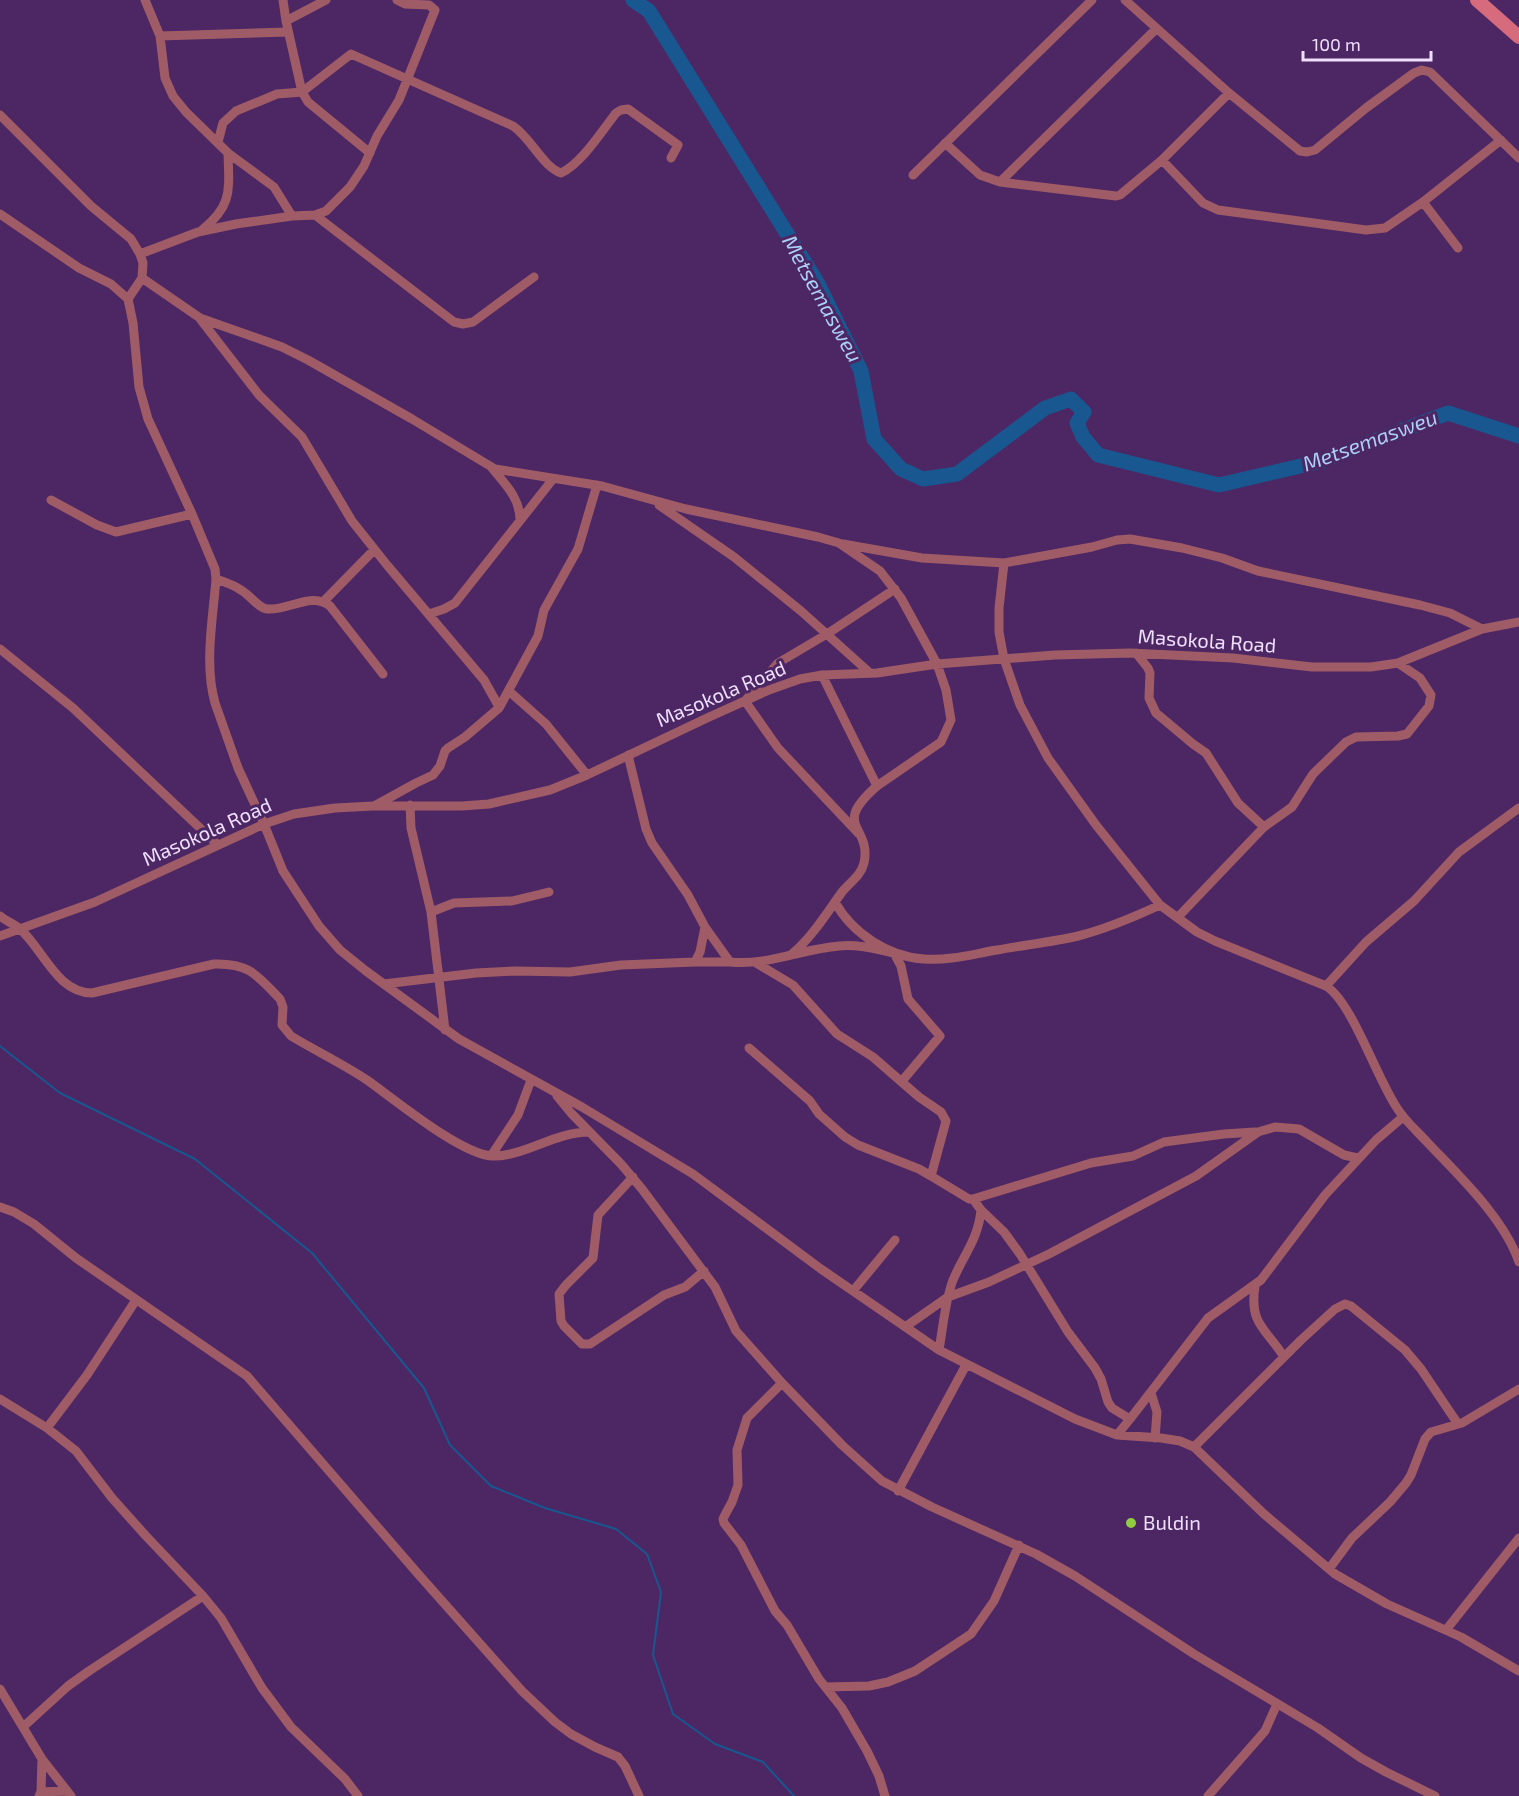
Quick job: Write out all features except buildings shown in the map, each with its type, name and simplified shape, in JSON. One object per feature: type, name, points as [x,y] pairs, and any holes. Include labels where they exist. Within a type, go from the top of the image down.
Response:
[{"type":"street","points":[[145,0],[160,36],[165,78],[173,96],[228,153],[274,187],[292,216]]},
{"type":"street","points":[[283,0],[302,92],[308,102],[370,153]]},
{"type":"street","points":[[286,21],[326,0]]},
{"type":"street","points":[[140,254],[198,232],[251,221],[315,215],[326,211],[345,192],[364,166],[377,136],[399,100],[435,10],[429,5],[405,4],[397,0]]},
{"type":"street","points":[[913,175],[1092,0]]},
{"type":"street","points":[[1125,0],[1229,93],[1300,151],[1315,150],[1366,108],[1414,73],[1422,70],[1430,72],[1519,158]]},
{"type":"street","points":[[1477,0],[1519,37]]},
{"type":"street","points":[[1000,182],[1156,29]]},
{"type":"street","points":[[160,36],[288,32]]},
{"type":"street","points":[[218,142],[223,123],[236,111],[277,94],[302,92],[351,54],[513,126],[530,140],[543,159],[561,173],[585,152],[616,113],[628,109],[678,145],[671,158]]},
{"type":"street","points":[[945,143],[980,175],[1000,182],[1116,196],[1162,160],[1229,93]]},
{"type":"street","points":[[0,115],[92,206],[126,233],[140,254],[143,263],[142,278],[128,299]]},
{"type":"street","points":[[1162,160],[1203,203],[1218,210],[1366,230],[1385,228],[1423,202],[1501,141]]},
{"type":"street","points":[[198,232],[215,219],[226,205],[229,183],[228,153]]},
{"type":"street","points":[[1423,202],[1458,248]]},
{"type":"street","points":[[0,214],[80,268],[111,284],[128,299],[134,323],[139,387],[148,419],[208,551],[216,579],[210,656],[212,693],[238,768],[283,871],[319,926],[340,950],[445,1030],[554,1091],[693,1174],[853,1291],[939,1350],[1075,1419],[1117,1435],[1180,1441],[1194,1447],[1264,1514],[1329,1569],[1359,1589],[1446,1630],[1519,1671]]},
{"type":"street","points":[[315,215],[454,322],[463,324],[473,322],[534,277]]},
{"type":"street","points":[[142,278],[200,318],[299,355],[412,419],[491,468],[517,500],[520,520]]},
{"type":"street","points":[[200,318],[259,394],[302,437],[348,514],[374,549],[484,680],[499,708]]},
{"type":"street","points":[[491,468],[597,485],[630,492],[652,501],[839,543],[922,558],[1004,563],[1130,539],[1182,548],[1222,558],[1258,571],[1420,605],[1450,613],[1482,628]]},
{"type":"street","points":[[429,614],[454,603],[553,479]]},
{"type":"street","points":[[373,806],[433,775],[440,766],[445,751],[499,708],[538,636],[544,610],[578,549],[597,485]]},
{"type":"street","points":[[51,500],[97,525],[116,532],[192,514]]},
{"type":"street","points":[[652,501],[734,557],[870,673]]},
{"type":"street","points":[[792,954],[809,938],[835,902],[861,872],[865,850],[855,822],[855,808],[877,786],[941,742],[945,738],[951,720],[946,690],[937,664],[895,589],[880,571],[839,543]]},
{"type":"street","points":[[324,601],[374,549]]},
{"type":"street","points":[[1004,563],[999,624],[1004,659],[1020,705],[1048,758],[1095,825],[1160,906],[1197,932],[1326,986],[1335,993],[1353,1022],[1383,1085],[1403,1117],[1490,1213],[1511,1242],[1519,1262]]},
{"type":"street","points":[[216,579],[237,586],[258,604],[268,609],[315,600],[324,601],[383,674]]},
{"type":"street","points":[[859,834],[778,748],[745,701],[778,663],[895,589]]},
{"type":"street","name":"Masokola Road","points":[[0,936],[95,902],[264,824],[294,814],[314,810],[373,806],[489,804],[550,790],[745,701],[800,679],[937,664],[1055,655],[1136,653],[1233,658],[1312,667],[1371,668],[1398,663],[1482,628],[1519,622]]},
{"type":"street","points":[[0,649],[73,708],[218,845]]},
{"type":"street","points":[[1136,653],[1150,673],[1149,698],[1156,713],[1206,753],[1233,796],[1264,828]]},
{"type":"street","points":[[1178,917],[1264,828],[1296,803],[1312,774],[1346,742],[1356,737],[1407,734],[1429,706],[1431,694],[1424,681],[1398,663]]},
{"type":"street","points":[[822,675],[877,786]]},
{"type":"street","points":[[509,691],[546,724],[587,775]]},
{"type":"street","points":[[628,755],[646,829],[652,843],[730,962]]},
{"type":"street","points":[[410,806],[411,828],[431,912],[445,1030]]},
{"type":"street","points":[[1326,986],[1366,942],[1414,901],[1459,852],[1519,808]]},
{"type":"street","points":[[431,912],[454,903],[512,901],[549,892]]},
{"type":"street","points":[[835,902],[843,916],[855,929],[894,953],[901,966],[908,999],[940,1036],[902,1081]]},
{"type":"street","points":[[384,984],[476,973],[570,972],[621,965],[695,962],[756,963],[792,954],[855,945],[922,959],[959,957],[1079,935],[1160,906]]},
{"type":"street","points":[[0,916],[20,930],[57,975],[71,987],[83,993],[92,993],[214,964],[243,966],[280,999],[283,1006],[282,1025],[291,1036],[366,1079],[431,1126],[467,1148],[491,1156],[503,1155],[567,1134],[589,1132]]},
{"type":"street","points":[[695,962],[705,927]]},
{"type":"street","points":[[756,963],[793,985],[837,1034],[873,1057],[919,1097],[941,1112],[944,1116],[945,1128],[931,1176]]},
{"type":"street","points":[[749,1048],[810,1101],[819,1114],[845,1137],[858,1145],[919,1169],[969,1199],[1091,1163],[1133,1156],[1164,1142],[1258,1132],[1275,1127],[1299,1129],[1339,1152],[1358,1158]]},
{"type":"street","points":[[491,1156],[518,1114],[531,1080]]},
{"type":"street","points":[[554,1091],[589,1132],[633,1177],[704,1271],[736,1331],[782,1383],[867,1469],[898,1491],[1019,1545],[1082,1580],[1194,1654],[1318,1728],[1360,1758],[1435,1796]]},
{"type":"street","points":[[1117,1435],[1208,1318],[1255,1286],[1308,1215],[1345,1172],[1403,1117]]},
{"type":"street","points":[[905,1327],[948,1297],[989,1282],[1080,1239],[1196,1176],[1258,1132]]},
{"type":"street","points":[[1339,1152],[1344,1161],[1345,1172]]},
{"type":"street","points":[[633,1177],[598,1215],[593,1258],[559,1294],[561,1321],[564,1326],[582,1344],[590,1344],[664,1295],[685,1287],[704,1271]]},
{"type":"street","points":[[973,1199],[1004,1232],[1068,1332],[1095,1368],[1112,1408],[1130,1419]]},
{"type":"street","points":[[0,1207],[34,1224],[76,1258],[247,1376],[522,1691],[555,1722],[572,1734],[618,1757],[625,1766],[639,1796]]},
{"type":"street","points":[[939,1350],[948,1297],[956,1275],[973,1245],[980,1224],[981,1210]]},
{"type":"street","points":[[853,1291],[895,1240]]},
{"type":"street","points":[[1255,1286],[1253,1304],[1256,1320],[1284,1357]]},
{"type":"street","points":[[47,1428],[87,1375],[136,1300]]},
{"type":"street","points":[[1194,1447],[1284,1357],[1335,1309],[1345,1304],[1351,1306],[1405,1350],[1421,1369],[1458,1424]]},
{"type":"street","points":[[898,1491],[966,1365]]},
{"type":"street","points":[[782,1383],[747,1418],[737,1450],[738,1485],[723,1519],[724,1524],[741,1545],[770,1602],[787,1625],[819,1679],[842,1708],[867,1751],[879,1776],[885,1796]]},
{"type":"street","points":[[1329,1569],[1352,1538],[1390,1502],[1406,1483],[1427,1436],[1438,1428],[1458,1424],[1519,1389]]},
{"type":"street","points":[[1151,1393],[1157,1412],[1155,1438]]},
{"type":"street","points":[[0,1399],[47,1428],[76,1451],[139,1529],[221,1618],[276,1708],[345,1779],[358,1796]]},
{"type":"street","points":[[1446,1630],[1519,1538]]},
{"type":"street","points":[[826,1687],[869,1686],[888,1682],[915,1671],[971,1634],[994,1600],[1019,1545]]},
{"type":"street","points":[[23,1728],[68,1686],[203,1596]]},
{"type":"street","points":[[0,1689],[42,1759],[69,1793]]},
{"type":"street","points":[[1208,1796],[1265,1731],[1277,1704]]},
{"type":"street","points":[[42,1759],[40,1794],[69,1793]]},
{"type":"waterway","name":"Metsemasweu","points":[[633,0],[649,11],[817,282],[861,371],[874,439],[901,469],[923,479],[957,474],[1045,408],[1071,399],[1084,412],[1077,423],[1083,437],[1098,455],[1219,485],[1322,461],[1448,413],[1519,436]]},
{"type":"waterway","points":[[0,1046],[60,1093],[195,1159],[312,1253],[424,1388],[450,1445],[491,1486],[545,1508],[616,1529],[647,1554],[661,1592],[653,1655],[673,1714],[715,1744],[763,1762],[794,1796]]},
{"type":"place","name":"Buldin","points":[[1131,1523]]}]
